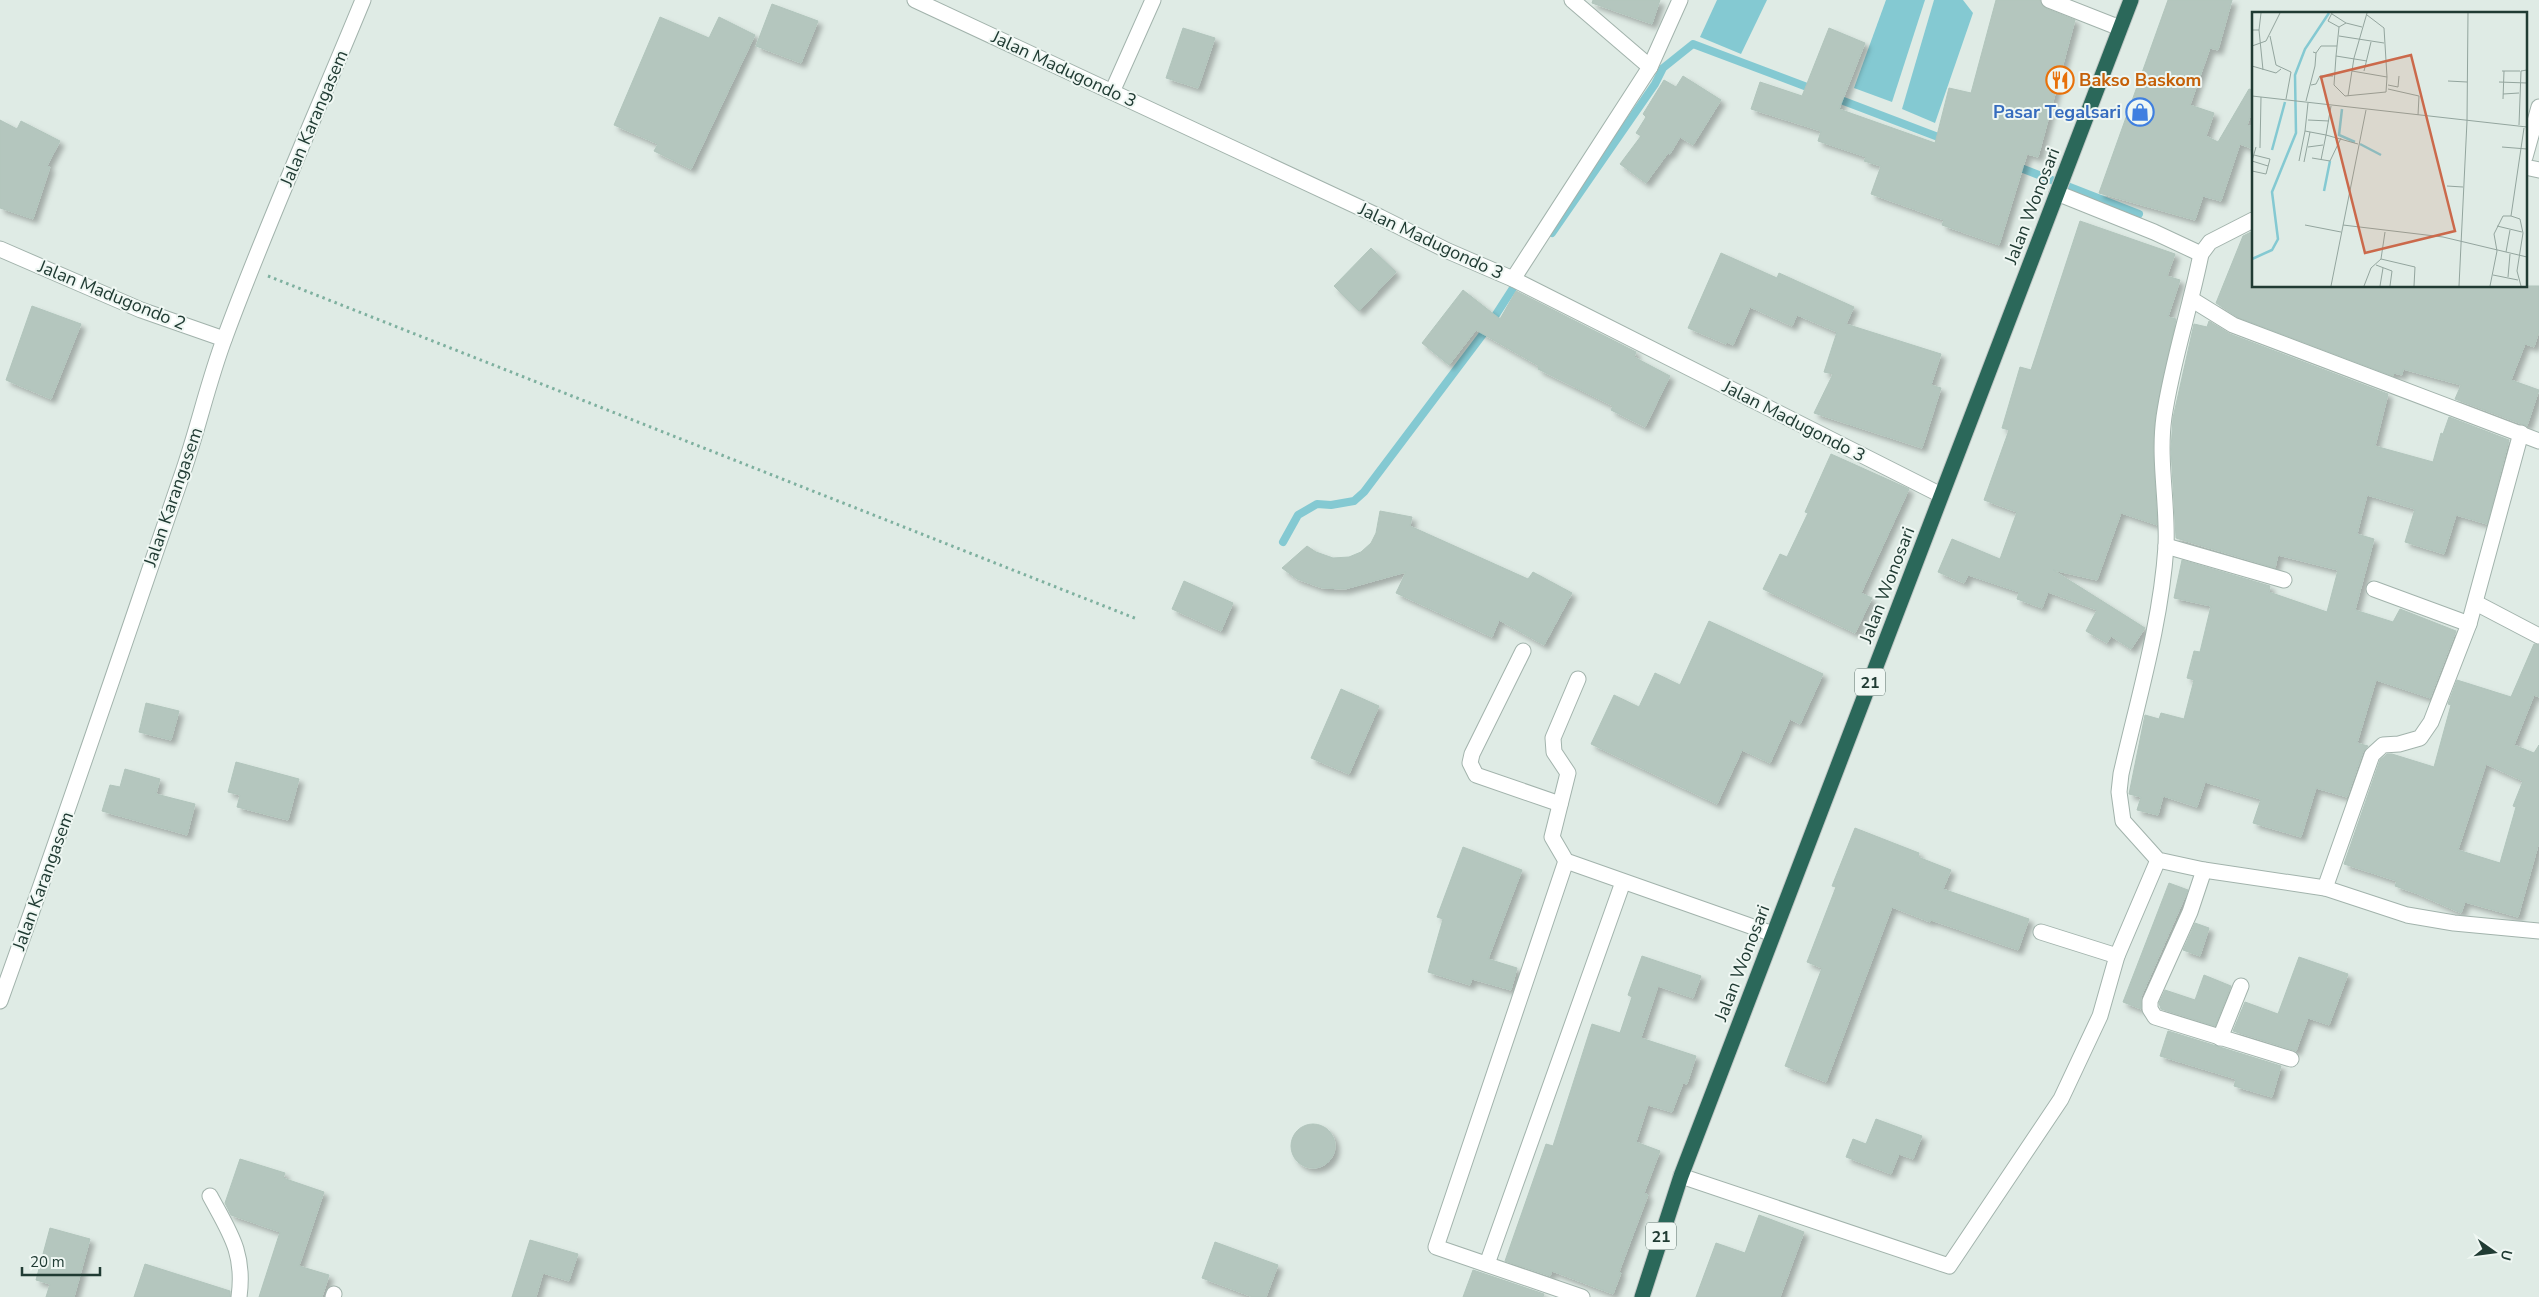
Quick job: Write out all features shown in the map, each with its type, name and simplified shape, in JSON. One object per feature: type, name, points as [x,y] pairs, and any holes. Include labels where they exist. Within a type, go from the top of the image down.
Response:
[{"type":"highway","name":"Jalan Wonosari","points":[[1642,1297],[1681,1176],[2131,0]]},
{"type":"street","name":"Jalan Karangasem","points":[[0,1001],[76,788],[127,631],[184,472],[224,338],[363,0]]},
{"type":"street","name":"Jalan Madugondo 3","points":[[915,0],[1448,251],[1513,279],[1941,495]]},
{"type":"street","points":[[1112,92],[1153,0]]},
{"type":"street","points":[[1572,0],[1652,62]]},
{"type":"street","points":[[1513,279],[1652,62],[1680,0]]},
{"type":"street","points":[[2048,0],[2120,28]]},
{"type":"street","points":[[2526,153],[2539,107]]},
{"type":"street","points":[[2526,167],[2539,170]]},
{"type":"street","points":[[2060,185],[2201,254]]},
{"type":"street","points":[[2252,221],[2210,242],[2201,254],[2178,344],[2164,419],[2163,484],[2166,546],[2155,627],[2120,774],[2119,792],[2123,821],[2158,860],[2204,870],[2324,888],[2406,915],[2454,923],[2539,931]]},
{"type":"street","name":"Jalan Madugondo 2","points":[[0,249],[140,310],[224,338]]},
{"type":"street","points":[[2191,299],[2233,325],[2539,440]]},
{"type":"street","points":[[2324,888],[2372,755],[2383,744],[2399,744],[2420,738],[2431,722],[2476,603],[2521,433]]},
{"type":"street","points":[[2166,546],[2284,580]]},
{"type":"street","points":[[2374,589],[2469,624]]},
{"type":"street","points":[[2476,603],[2539,636]]},
{"type":"street","points":[[1523,651],[1472,754],[1470,763],[1476,775],[1560,804]]},
{"type":"street","points":[[1578,679],[1553,738],[1554,752],[1568,773],[1552,837],[1566,861],[1773,934]]},
{"type":"street","points":[[1681,1176],[1949,1266],[2061,1099],[2100,1016],[2117,956],[2158,860]]},
{"type":"street","points":[[1566,861],[1436,1246],[1582,1297]]},
{"type":"street","points":[[2204,870],[2190,912],[2150,1001],[2150,1009],[2155,1017],[2291,1059]]},
{"type":"street","points":[[1488,1264],[1623,882]]},
{"type":"street","points":[[2041,932],[2117,956]]},
{"type":"street","points":[[2220,1038],[2241,986]]},
{"type":"street","points":[[210,1196],[237,1246],[242,1276],[239,1297]]},
{"type":"path","points":[[252,270],[1137,619]]},
{"type":"water","points":[[1717,0],[1767,0],[1741,54],[1700,37]]},
{"type":"water","points":[[1886,0],[1925,0],[1892,102],[1854,88]]},
{"type":"water","points":[[1934,0],[1963,0],[1973,13],[1935,123],[1902,109]]},
{"type":"building","points":[[1593,0],[1660,0],[1652,24],[1592,3]]},
{"type":"building","points":[[1996,0],[2040,0],[2045,8],[2075,20],[2038,157],[2027,154],[1999,245],[1942,225],[1944,220],[1871,194],[1881,166],[1864,161],[1866,157],[1818,141],[1821,131],[1751,109],[1760,82],[1802,96],[1829,28],[1865,43],[1839,109],[1935,143],[1949,88],[1971,93]]},
{"type":"building","points":[[2168,0],[2232,0],[2218,50],[2210,48],[2190,105],[2214,113],[2206,136],[2218,142],[2249,89],[2252,90],[2252,112],[2247,125],[2252,127],[2252,149],[2240,144],[2221,201],[2203,196],[2195,220],[2099,193]]},
{"type":"building","points":[[772,4],[818,21],[801,63],[756,46]]},
{"type":"building","points":[[660,17],[709,38],[719,17],[755,35],[691,169],[654,151],[658,144],[614,125]]},
{"type":"building","points":[[1183,28],[1215,38],[1198,88],[1166,78]]},
{"type":"building","points":[[1683,76],[1721,100],[1693,145],[1680,137],[1670,154],[1668,153],[1646,183],[1620,164],[1641,136],[1636,133],[1646,117],[1643,114],[1664,80],[1676,87]]},
{"type":"building","points":[[0,120],[17,129],[21,121],[60,141],[47,166],[50,167],[33,219],[0,208]]},
{"type":"building","points":[[2080,221],[2175,254],[2167,276],[2180,280],[2168,317],[2176,319],[2155,416],[2153,450],[2157,525],[2121,513],[2097,580],[2053,570],[2145,628],[2131,649],[2111,636],[2107,643],[2086,631],[2097,610],[2048,592],[2042,608],[2017,599],[2019,592],[1968,575],[1964,583],[1938,572],[1952,539],[2000,559],[2017,512],[1984,500],[2009,430],[2002,428],[2020,367],[2031,370]]},
{"type":"building","points":[[2252,232],[2252,288],[2526,288],[2526,286],[2539,286],[2539,331],[2534,347],[2525,344],[2511,380],[2539,390],[2527,426],[2455,399],[2461,385],[2403,369],[2402,375],[2394,373],[2393,376],[2237,317],[2216,303],[2243,236]]},
{"type":"building","points":[[1371,248],[1396,272],[1359,311],[1334,286]]},
{"type":"building","points":[[1721,253],[1777,278],[1779,273],[1854,307],[1846,324],[1941,354],[1931,385],[1941,388],[1922,448],[1814,413],[1833,374],[1824,372],[1837,332],[1797,315],[1792,326],[1750,307],[1733,345],[1727,342],[1726,344],[1688,328]]},
{"type":"building","points":[[1463,290],[1500,319],[1516,291],[1636,352],[1634,357],[1670,376],[1645,427],[1611,410],[1613,406],[1538,369],[1539,366],[1476,330],[1449,365],[1422,343]]},
{"type":"building","points":[[32,306],[81,324],[51,399],[6,380]]},
{"type":"building","points":[[2209,321],[2230,334],[2388,394],[2375,446],[2433,462],[2441,433],[2443,434],[2449,417],[2509,440],[2487,524],[2456,515],[2444,554],[2405,542],[2415,509],[2367,495],[2357,534],[2374,539],[2355,610],[2393,622],[2400,609],[2456,631],[2430,698],[2376,680],[2357,743],[2368,746],[2363,752],[2347,797],[2316,788],[2301,837],[2253,823],[2261,799],[2205,782],[2197,807],[2163,796],[2158,815],[2137,810],[2141,797],[2129,794],[2145,715],[2159,719],[2161,713],[2184,719],[2194,680],[2187,678],[2194,651],[2200,652],[2211,606],[2174,598],[2182,560],[2270,586],[2269,592],[2327,612],[2338,570],[2278,555],[2275,568],[2176,538],[2171,449],[2173,418],[2194,324],[2207,327]]},
{"type":"building","points":[[1831,454],[1909,489],[1861,593],[1872,598],[1855,633],[1763,589],[1780,554],[1787,557],[1808,513],[1805,512]]},
{"type":"building","points":[[1380,511],[1412,517],[1410,526],[1528,579],[1533,572],[1572,593],[1544,645],[1499,620],[1492,637],[1396,593],[1406,572],[1345,589],[1322,588],[1297,579],[1282,568],[1307,546],[1316,552],[1333,558],[1349,557],[1361,552],[1371,543],[1376,533]]},
{"type":"building","points":[[1184,581],[1233,603],[1221,631],[1172,609]]},
{"type":"building","points":[[1709,621],[1823,674],[1800,724],[1790,719],[1770,763],[1742,750],[1717,804],[1591,744],[1614,695],[1639,707],[1655,673],[1680,685]]},
{"type":"building","points":[[2534,644],[2539,645],[2539,697],[2534,695],[2514,745],[2534,753],[2539,745],[2539,842],[2518,917],[2465,902],[2461,913],[2395,886],[2397,881],[2344,864],[2380,760],[2387,754],[2392,754],[2434,767],[2451,705],[2448,704],[2457,680],[2511,697]],"holes":[[[2486,764],[2523,781],[2513,806],[2516,807],[2500,863],[2458,850]]]},
{"type":"building","points":[[1341,689],[1379,706],[1349,774],[1311,758]]},
{"type":"building","points":[[146,703],[179,711],[171,740],[139,732]]},
{"type":"building","points":[[236,762],[299,779],[288,820],[237,807],[240,795],[228,792]]},
{"type":"building","points":[[125,769],[160,779],[156,794],[195,804],[187,835],[102,811],[110,785],[120,787]]},
{"type":"building","points":[[1855,828],[1919,853],[1918,857],[1951,870],[1943,889],[2029,919],[2018,950],[1931,920],[1930,922],[1892,907],[1826,1082],[1785,1066],[1822,968],[1807,962],[1836,887],[1832,886]]},
{"type":"building","points":[[1463,847],[1522,870],[1488,959],[1517,968],[1511,990],[1472,979],[1470,985],[1428,972],[1443,919],[1437,917]]},
{"type":"building","points":[[2169,883],[2188,890],[2141,997],[2141,1009],[2123,1002]]},
{"type":"building","points":[[2195,923],[2209,928],[2200,956],[2183,950]]},
{"type":"building","points":[[1642,956],[1701,976],[1693,998],[1658,986],[1641,1038],[1696,1056],[1687,1084],[1683,1083],[1672,1112],[1648,1105],[1636,1142],[1660,1151],[1644,1193],[1648,1195],[1619,1272],[1621,1273],[1613,1294],[1552,1271],[1550,1276],[1505,1261],[1546,1144],[1553,1146],[1592,1024],[1620,1033],[1632,997],[1628,995]]},
{"type":"building","points":[[2299,957],[2348,974],[2329,1025],[2308,1018],[2296,1051],[2233,1031],[2245,1002],[2278,1014]]},
{"type":"building","points":[[2204,975],[2231,986],[2215,1026],[2161,1009],[2159,1003],[2165,990],[2195,1000]]},
{"type":"building","points":[[2168,1031],[2281,1066],[2272,1097],[2234,1086],[2236,1079],[2160,1056]]},
{"type":"building","points":[[1876,1119],[1922,1136],[1913,1159],[1899,1154],[1891,1174],[1846,1157],[1853,1139],[1866,1144]]},
{"type":"building","points":[[1313,1124],[1325,1128],[1331,1134],[1335,1146],[1331,1158],[1325,1164],[1313,1168],[1301,1164],[1295,1158],[1291,1146],[1295,1134],[1301,1128]]},
{"type":"building","points":[[240,1159],[285,1173],[283,1178],[324,1192],[299,1266],[329,1275],[322,1297],[259,1297],[280,1232],[231,1215],[225,1203]]},
{"type":"building","points":[[1759,1215],[1804,1232],[1780,1297],[1696,1297],[1716,1243],[1745,1253]]},
{"type":"building","points":[[50,1228],[90,1239],[74,1297],[46,1297],[50,1284],[36,1280]]},
{"type":"building","points":[[530,1240],[578,1254],[569,1281],[543,1273],[536,1297],[512,1297]]},
{"type":"building","points":[[1215,1242],[1278,1265],[1266,1297],[1253,1297],[1202,1278]]},
{"type":"building","points":[[145,1264],[230,1291],[230,1297],[134,1297]]},
{"type":"building","points":[[1473,1270],[1544,1294],[1543,1297],[1463,1297]]},
{"type":"waterway","points":[[1552,233],[1655,84],[1663,68],[1693,44],[1815,90]]},
{"type":"waterway","points":[[1833,97],[1946,140]]},
{"type":"waterway","points":[[2013,165],[2139,214]]},
{"type":"waterway","points":[[1283,542],[1298,515],[1317,504],[1331,505],[1354,501],[1364,492],[1486,330],[1517,282]]},
{"type":"place","name":"Bakso Baskom","points":[[2060,80]]},
{"type":"place","name":"Pasar Tegalsari","points":[[2140,112]]}]
